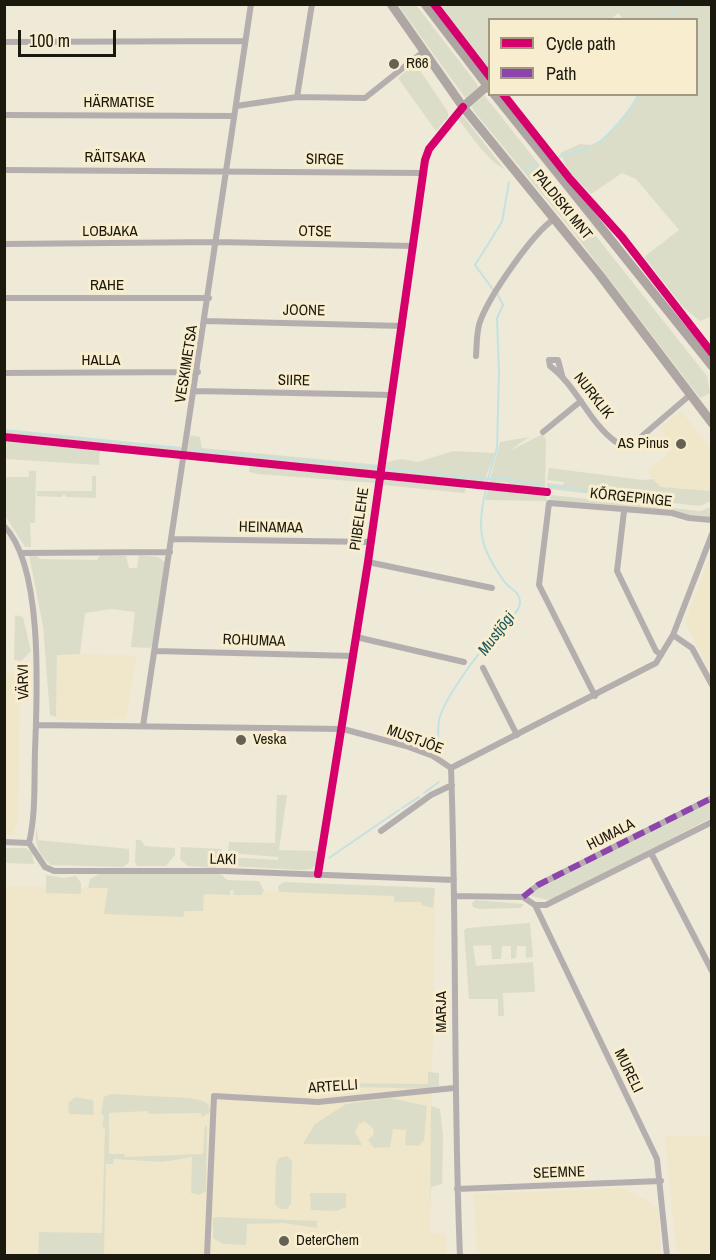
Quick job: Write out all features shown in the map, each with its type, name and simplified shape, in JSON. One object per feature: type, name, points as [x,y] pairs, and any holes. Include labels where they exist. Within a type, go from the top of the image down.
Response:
[{"type":"main road","name":"PALDISKI MNT","points":[[391,4],[463,107],[554,219],[711,423]]},
{"type":"main road","points":[[425,4],[488,88],[463,107]]},
{"type":"main road","name":"PALDISKI MNT","points":[[496,96],[711,366]]},
{"type":"street","name":"VESKIMETSA","points":[[143,726],[198,372],[251,4]]},
{"type":"street","points":[[297,97],[312,4]]},
{"type":"street","points":[[4,42],[245,41]]},
{"type":"street","points":[[236,106],[297,97],[365,98],[423,52]]},
{"type":"street","name":"PIIBELEHE","points":[[318,874],[343,729],[403,326],[423,173],[429,149],[463,107]]},
{"type":"street","name":"HÄRMATISE","points":[[4,116],[234,116]]},
{"type":"street","name":"RÄITSAKA","points":[[4,170],[226,171]]},
{"type":"street","name":"SIRGE","points":[[226,171],[423,173]]},
{"type":"street","points":[[476,356],[479,322],[491,298],[540,230],[554,219]]},
{"type":"street","name":"LOBJAKA","points":[[4,244],[216,242]]},
{"type":"street","name":"OTSE","points":[[216,242],[414,246]]},
{"type":"street","name":"RAHE","points":[[4,298],[208,298]]},
{"type":"street","name":"JOONE","points":[[205,321],[403,326]]},
{"type":"street","name":"HALLA","points":[[4,373],[198,372]]},
{"type":"street","name":"NURKLIK","points":[[562,375],[616,442],[623,445],[634,443],[690,395]]},
{"type":"street","name":"SIIRE","points":[[195,391],[392,395]]},
{"type":"street","points":[[543,432],[581,401]]},
{"type":"street","name":"KÕRGEPINGE","points":[[595,696],[539,585],[549,503],[557,502],[624,511],[672,513],[688,518],[711,520]]},
{"type":"street","points":[[624,511],[617,571],[656,651],[661,655]]},
{"type":"street","name":"VÄRVI","points":[[4,526],[21,553],[33,614],[36,725],[33,824],[29,843]]},
{"type":"street","name":"MUSTJÕE","points":[[36,725],[343,729],[406,746],[433,756],[451,768],[656,663],[673,635],[711,534]]},
{"type":"street","name":"HEINAMAA","points":[[172,539],[370,542]]},
{"type":"street","points":[[21,553],[170,552]]},
{"type":"street","points":[[368,562],[492,588]]},
{"type":"street","points":[[673,635],[692,648],[711,685]]},
{"type":"street","points":[[356,638],[465,662]]},
{"type":"street","name":"ROHUMAA","points":[[155,651],[353,656]]},
{"type":"street","points":[[483,668],[518,735]]},
{"type":"street","name":"MARJA","points":[[451,768],[454,880],[454,1088],[460,1256]]},
{"type":"street","points":[[381,831],[431,795],[452,785]]},
{"type":"street","name":"HUMALA","points":[[523,897],[538,885],[711,798]]},
{"type":"street","points":[[454,896],[523,897],[535,905],[559,901],[711,822]]},
{"type":"street","points":[[4,842],[29,843]]},
{"type":"street","name":"LAKI","points":[[29,843],[45,867],[54,871],[318,874],[454,880]]},
{"type":"street","points":[[651,853],[711,971]]},
{"type":"street","name":"MURELI","points":[[535,905],[657,1159],[667,1256]]},
{"type":"street","name":"ARTELLI","points":[[207,1256],[214,1096],[318,1102],[454,1088]]},
{"type":"street","name":"SEEMNE","points":[[457,1189],[661,1181]]},
{"type":"shaded area","points":[[681,411],[711,449],[711,491],[661,487],[647,472],[674,448],[659,428]]},
{"type":"shaded area","points":[[711,554],[712,665],[708,667],[685,622]]},
{"type":"shaded area","points":[[57,654],[132,655],[136,658],[126,719],[56,720]]},
{"type":"shaded area","points":[[5,673],[20,674],[18,825],[14,828],[14,835],[5,834]]},
{"type":"shaded area","points":[[4,886],[435,895],[430,1233],[445,1234],[447,1255],[104,1255],[103,1234],[39,1232],[38,1255],[5,1255]]},
{"type":"shaded area","points":[[665,1136],[711,1136],[711,1255],[677,1255]]},
{"type":"shaded area","points":[[621,1188],[647,1200],[653,1206],[658,1206],[661,1255],[477,1255],[474,1194]]},
{"type":"green space","points":[[398,5],[416,5],[477,84],[478,87],[466,99]]},
{"type":"green space","points":[[439,5],[711,5],[711,317],[700,321],[684,308],[644,257],[679,230],[636,179],[622,173],[591,194],[569,172],[560,153],[580,144],[591,145],[604,138],[628,112],[636,96],[698,96],[698,18],[622,18],[618,13],[612,18],[488,18],[488,69]]},
{"type":"green space","points":[[415,63],[448,112],[448,117],[436,131],[398,78]]},
{"type":"green space","points":[[484,95],[707,376],[710,393],[700,398],[574,233],[473,110],[472,106]]},
{"type":"green space","points":[[460,115],[464,117],[505,170],[479,146],[457,118]]},
{"type":"green space","points":[[4,430],[181,448],[183,452],[5,434]]},
{"type":"green space","points":[[543,434],[546,440],[545,487],[508,485],[507,482],[489,483],[500,442],[529,437],[509,451]]},
{"type":"green space","points":[[190,435],[200,437],[202,448],[380,465],[379,471],[188,452]]},
{"type":"green space","points":[[5,440],[100,450],[99,465],[5,459]]},
{"type":"green space","points":[[453,451],[495,453],[484,482],[383,472],[384,463],[401,459],[418,462]]},
{"type":"green space","points":[[250,464],[378,476],[376,483],[258,474],[249,472]]},
{"type":"green space","points":[[549,468],[643,480],[653,479],[661,487],[711,491],[711,501],[700,506],[548,489],[547,483],[563,485],[564,482],[547,480]]},
{"type":"green space","points":[[24,470],[36,471],[35,523],[30,523],[31,547],[25,547],[5,516],[5,477],[29,477],[29,471]]},
{"type":"green space","points":[[92,476],[96,476],[96,498],[67,497],[64,494],[61,497],[37,496],[37,491],[92,491]]},
{"type":"green space","points":[[382,477],[464,486],[466,491],[464,493],[383,485]]},
{"type":"green space","points":[[488,490],[546,494],[547,501],[485,500]]},
{"type":"green space","points":[[551,495],[700,511],[711,507],[711,518],[549,501]]},
{"type":"green space","points":[[29,555],[36,555],[40,559],[97,560],[100,555],[126,556],[129,568],[137,568],[139,555],[158,557],[165,562],[153,645],[149,648],[131,647],[135,612],[111,609],[85,613],[80,654],[57,655],[56,717],[50,715],[43,626]]},
{"type":"green space","points":[[15,615],[23,617],[31,651],[21,661],[14,660]]},
{"type":"green space","points":[[277,795],[287,795],[279,850],[319,851],[315,866],[301,870],[230,866],[228,857],[278,860],[278,857],[228,853],[229,842],[275,843]]},
{"type":"green space","points":[[711,799],[711,818],[563,895],[548,900],[531,896],[533,891]]},
{"type":"green space","points":[[37,828],[38,840],[129,849],[129,862],[123,867],[51,865],[38,848]]},
{"type":"green space","points":[[136,840],[141,840],[145,846],[175,848],[175,855],[166,866],[137,866],[135,862]]},
{"type":"green space","points":[[181,847],[222,849],[221,862],[215,868],[188,866],[180,859]]},
{"type":"green space","points":[[5,848],[26,848],[32,853],[34,864],[5,863]]},
{"type":"green space","points":[[99,874],[221,874],[227,880],[259,881],[264,891],[261,895],[234,895],[233,890],[230,891],[230,895],[204,894],[203,911],[185,911],[183,917],[104,914],[108,888],[88,888],[90,879]]},
{"type":"green space","points":[[46,875],[63,878],[76,876],[81,883],[81,894],[46,893]]},
{"type":"green space","points":[[284,882],[435,888],[433,908],[422,905],[421,902],[394,902],[394,896],[279,892],[278,886]]},
{"type":"green space","points":[[475,900],[524,904],[521,908],[480,909],[473,907],[472,903]]},
{"type":"green space","points":[[530,923],[533,957],[526,958],[526,946],[517,946],[516,958],[511,959],[511,946],[502,946],[501,959],[492,959],[491,945],[473,946],[476,966],[533,962],[535,992],[503,993],[504,1016],[498,1016],[498,999],[469,999],[464,930]]},
{"type":"green space","points":[[428,1072],[439,1073],[439,1086],[426,1088],[362,1087],[337,1091],[334,1088],[343,1088],[345,1083],[428,1084]]},
{"type":"green space","points":[[111,1094],[190,1098],[203,1101],[208,1105],[210,1112],[202,1117],[201,1113],[149,1114],[147,1111],[109,1113],[109,1154],[124,1154],[125,1157],[203,1154],[205,1126],[207,1126],[206,1191],[199,1195],[191,1193],[192,1157],[162,1162],[114,1159],[113,1164],[106,1164],[104,1255],[38,1255],[39,1232],[102,1233],[105,1128],[102,1127],[104,1116],[101,1114],[104,1097]]},
{"type":"green space","points":[[75,1097],[93,1100],[94,1115],[69,1114],[68,1103]]},
{"type":"green space","points":[[390,1098],[427,1106],[424,1140],[419,1146],[405,1145],[406,1130],[393,1129],[390,1147],[374,1148],[368,1140],[374,1134],[373,1128],[364,1121],[359,1124],[355,1132],[362,1145],[303,1144],[315,1124],[346,1104]]},
{"type":"green space","points":[[431,1106],[440,1109],[443,1136],[442,1184],[431,1187],[430,1212]]},
{"type":"green space","points":[[287,1156],[292,1161],[291,1204],[287,1209],[280,1209],[275,1204],[276,1164],[279,1158]]},
{"type":"green space","points":[[310,1193],[346,1193],[346,1207],[337,1211],[311,1210]]},
{"type":"green space","points":[[213,1218],[317,1221],[317,1228],[283,1223],[247,1224],[246,1245],[223,1244],[213,1238]]},
{"type":"waterway","name":"Mustjõgi","points":[[669,18],[679,4]]},
{"type":"waterway","name":"Mustjõgi","points":[[595,145],[619,122],[638,96]]},
{"type":"waterway","name":"Mustjõgi","points":[[555,158],[589,148]]},
{"type":"waterway","name":"Mustjõgi","points":[[525,170],[538,164]]},
{"type":"waterway","name":"Mustjõgi","points":[[494,291],[475,265],[502,222],[509,182]]},
{"type":"waterway","name":"Mustjõgi","points":[[487,482],[497,448],[499,372],[497,318],[503,305],[498,295]]},
{"type":"waterway","points":[[4,430],[181,448]]},
{"type":"waterway","points":[[192,450],[377,467]]},
{"type":"waterway","points":[[385,468],[482,479],[506,479],[542,485]]},
{"type":"waterway","points":[[548,486],[676,502]]},
{"type":"waterway","name":"Mustjõgi","points":[[438,743],[439,720],[449,697],[477,656],[520,606],[520,598],[496,569],[482,538],[481,516],[486,490]]},
{"type":"waterway","points":[[424,793],[439,782]]},
{"type":"waterway","points":[[402,808],[419,797]]},
{"type":"waterway","points":[[329,858],[399,810]]},
{"type":"marked path","points":[[523,897],[538,885],[712,798]]},
{"type":"cycle path","points":[[434,4],[488,74]]},
{"type":"cycle path","points":[[505,96],[570,179],[622,237],[712,353]]},
{"type":"cycle path","points":[[318,874],[368,562],[425,160],[429,149],[463,107]]},
{"type":"cycle path","points":[[4,437],[547,492]]},
{"type":"place","name":"R66","points":[[394,64]]},
{"type":"place","name":"AS Pinus","points":[[681,444]]},
{"type":"place","name":"Veska","points":[[241,740]]},
{"type":"place","name":"DeterChem","points":[[284,1241]]}]
